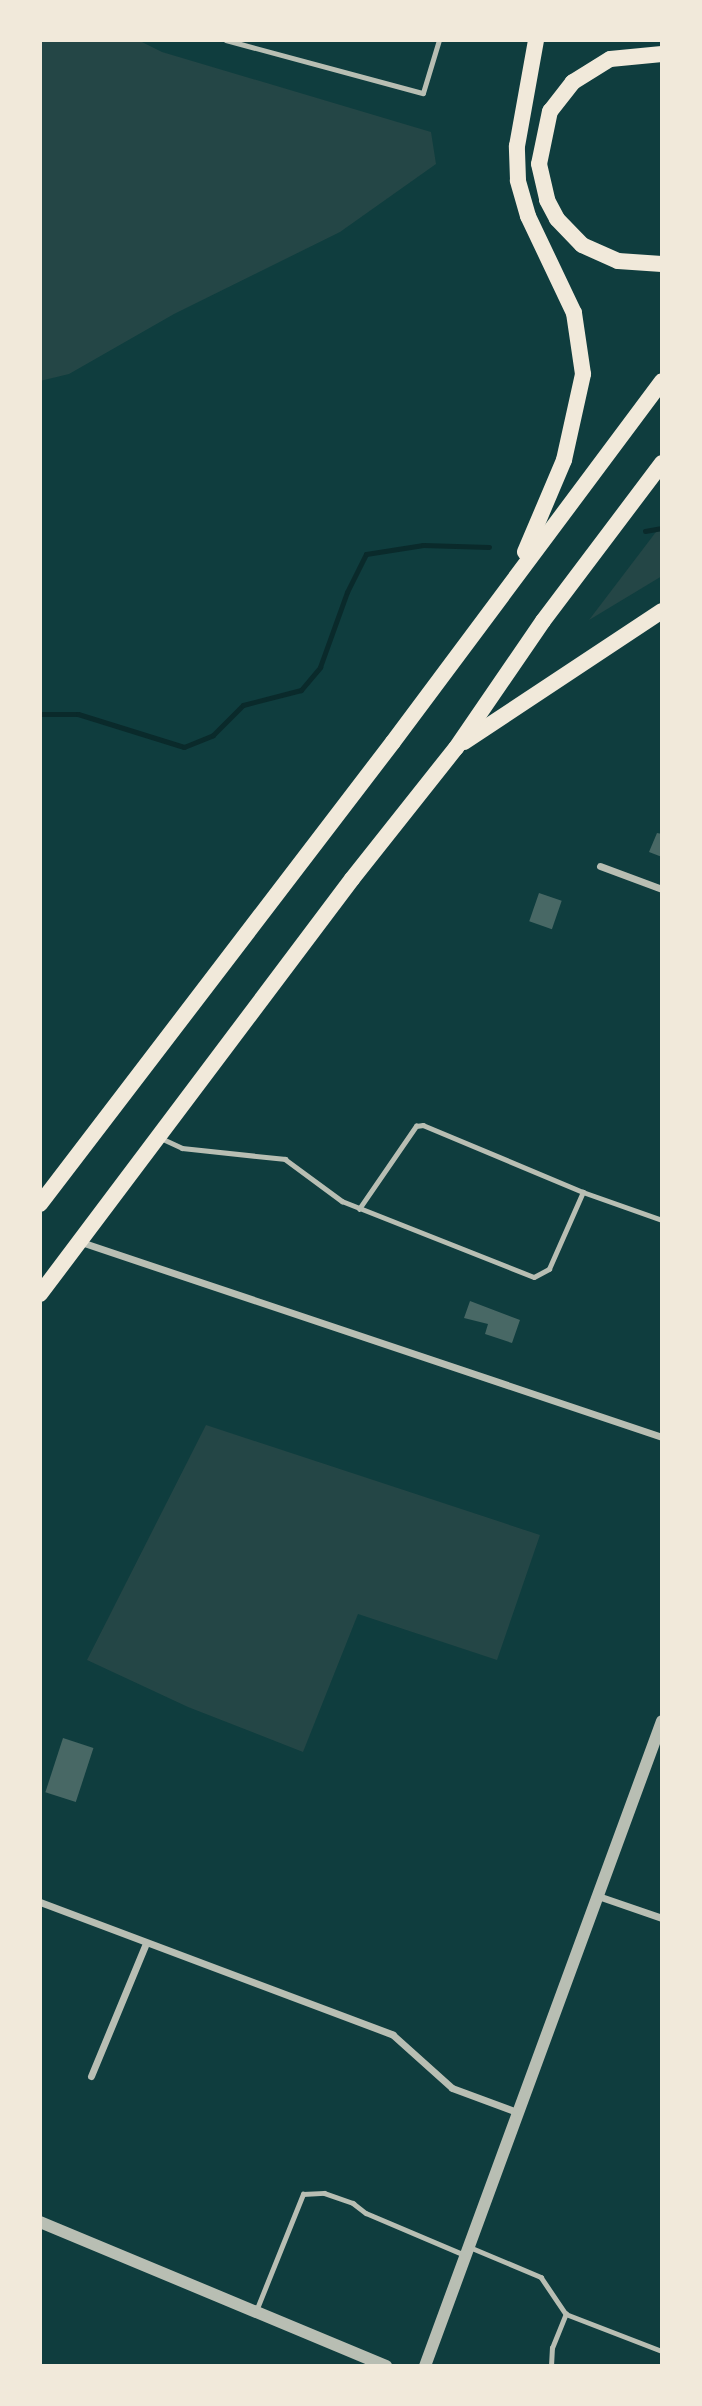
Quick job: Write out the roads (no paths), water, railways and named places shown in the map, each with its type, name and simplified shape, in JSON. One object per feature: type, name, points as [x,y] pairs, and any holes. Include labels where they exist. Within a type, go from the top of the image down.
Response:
[{"type":"highway","points":[[512,582],[564,460],[583,374],[574,313],[528,216],[518,180],[517,146],[536,40]]},
{"type":"highway","points":[[662,54],[610,59],[573,82],[550,111],[539,164],[547,201],[557,219],[582,245],[618,261],[662,264]]},
{"type":"highway","points":[[40,1204],[662,381]]},
{"type":"highway","points":[[40,1294],[352,879],[456,748],[543,621],[662,463]]},
{"type":"highway","points":[[456,748],[662,611]]},
{"type":"street","points":[[600,866],[662,889]]},
{"type":"street","points":[[78,1241],[662,1437]]},
{"type":"street","points":[[425,2366],[662,1721]]},
{"type":"street","points":[[598,1896],[662,1918]]},
{"type":"street","points":[[40,1902],[393,2035],[452,2088],[517,2112]]},
{"type":"street","points":[[91,2076],[146,1943]]},
{"type":"street","points":[[40,2222],[386,2366]]},
{"type":"lane","points":[[227,40],[423,93],[439,40]]},
{"type":"lane","points":[[359,1209],[416,1126],[423,1125],[583,1192],[662,1220]]},
{"type":"lane","points":[[159,1137],[182,1148],[285,1159],[359,1209],[534,1277],[549,1269],[583,1192]]},
{"type":"lane","points":[[256,2311],[295,2205],[303,2194],[312,2191],[337,2197],[467,2251],[541,2277],[566,2314],[662,2351]]},
{"type":"lane","points":[[551,2366],[552,2348],[566,2314]]},
{"type":"waterway","points":[[645,531],[662,528]]},
{"type":"waterway","points":[[40,714],[78,714],[184,747],[213,735],[243,705],[301,690],[320,667],[347,592],[366,554],[423,545],[489,547]]}]
